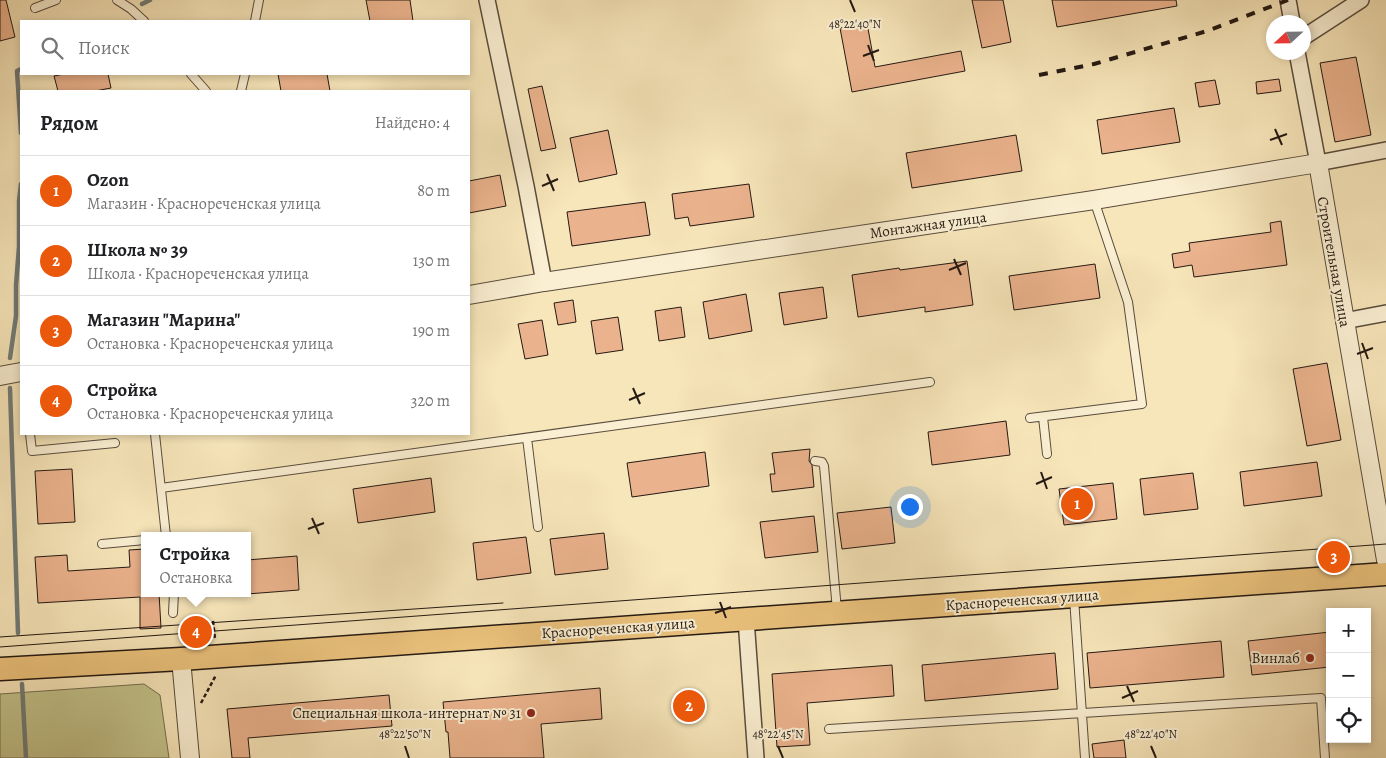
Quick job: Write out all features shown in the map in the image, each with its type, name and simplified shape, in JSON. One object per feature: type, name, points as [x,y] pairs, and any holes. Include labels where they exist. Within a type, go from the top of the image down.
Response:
[{"type":"main road","name":"Краснореченская улица","points":[[0,669],[181,659],[1386,574]]},
{"type":"street","points":[[487,0],[544,282]]},
{"type":"street","points":[[1288,0],[1291,15]]},
{"type":"street","points":[[1311,33],[1361,0]]},
{"type":"street","name":"Строительная улица","points":[[1299,60],[1386,560]]},
{"type":"street","name":"Монтажная улица","points":[[470,295],[544,282],[1094,200],[1386,150]]},
{"type":"street","points":[[1344,321],[1386,313]]},
{"type":"street","points":[[0,376],[20,372]]},
{"type":"street","points":[[746,619],[756,758]]},
{"type":"street","points":[[181,659],[190,758]]},
{"type":"lane","points":[[35,8],[56,0]]},
{"type":"lane","points":[[117,0],[143,20]]},
{"type":"lane","points":[[255,20],[259,0]]},
{"type":"lane","points":[[192,75],[205,90]]},
{"type":"lane","points":[[241,90],[244,75]]},
{"type":"lane","points":[[1030,418],[1142,404],[1128,302],[1094,200]]},
{"type":"lane","points":[[161,488],[930,382]]},
{"type":"lane","points":[[1043,417],[1047,454]]},
{"type":"lane","points":[[30,435],[32,450],[115,442]]},
{"type":"lane","points":[[155,435],[166,532]]},
{"type":"lane","points":[[527,438],[538,527]]},
{"type":"lane","points":[[815,461],[822,462],[824,466],[838,612]]},
{"type":"lane","points":[[102,544],[141,540]]},
{"type":"lane","points":[[1074,596],[1084,758]]},
{"type":"lane","points":[[174,597],[174,612]]},
{"type":"lane","points":[[829,729],[1321,698],[1325,758]]},
{"type":"path","points":[[197,711],[216,677],[213,622]]},
{"type":"green space","points":[[144,684],[160,695],[169,758],[0,758],[0,694]]},
{"type":"building","points":[[0,0],[6,0],[15,37],[0,41]]},
{"type":"building","points":[[366,0],[410,0],[413,20],[370,20]]},
{"type":"building","points":[[972,0],[1003,0],[1011,42],[982,48]]},
{"type":"building","points":[[1052,0],[1176,0],[1177,6],[1057,27]]},
{"type":"building","points":[[867,23],[875,67],[961,51],[965,71],[852,92],[840,28]]},
{"type":"building","points":[[1356,57],[1371,135],[1335,142],[1320,63]]},
{"type":"building","points":[[108,75],[111,88],[100,90],[58,90],[54,76]]},
{"type":"building","points":[[278,75],[327,75],[330,90],[281,90]]},
{"type":"building","points":[[1279,79],[1281,91],[1257,94],[1256,82]]},
{"type":"building","points":[[1215,80],[1220,104],[1199,107],[1195,83]]},
{"type":"building","points":[[542,86],[556,148],[541,151],[528,89]]},
{"type":"building","points":[[1174,108],[1180,142],[1102,154],[1097,120]]},
{"type":"building","points":[[608,130],[617,174],[579,182],[570,138]]},
{"type":"building","points":[[1016,135],[1022,171],[912,188],[906,153]]},
{"type":"building","points":[[500,175],[506,206],[470,213],[470,181]]},
{"type":"building","points":[[749,184],[754,217],[690,226],[688,217],[675,219],[672,194]]},
{"type":"building","points":[[645,202],[650,235],[572,246],[567,212]]},
{"type":"building","points":[[1281,221],[1287,265],[1194,277],[1192,265],[1174,268],[1172,254],[1190,251],[1189,243],[1271,232],[1270,223]]},
{"type":"building","points":[[967,261],[973,305],[925,312],[925,307],[858,317],[852,275]]},
{"type":"building","points":[[1095,264],[1100,298],[1014,310],[1009,276]]},
{"type":"building","points":[[823,287],[827,318],[784,325],[779,293]]},
{"type":"building","points":[[746,294],[752,331],[709,339],[703,302]]},
{"type":"building","points":[[573,300],[576,322],[558,325],[554,303]]},
{"type":"building","points":[[681,307],[685,337],[659,341],[655,311]]},
{"type":"building","points":[[618,317],[623,350],[596,354],[591,321]]},
{"type":"building","points":[[542,320],[548,355],[525,359],[518,324]]},
{"type":"building","points":[[1327,363],[1341,440],[1307,446],[1293,369]]},
{"type":"building","points":[[1006,421],[1010,455],[932,465],[928,432]]},
{"type":"building","points":[[810,449],[809,461],[812,465],[814,487],[772,492],[770,474],[775,474],[772,453]]},
{"type":"building","points":[[705,452],[709,486],[632,497],[627,463]]},
{"type":"building","points":[[1317,462],[1322,496],[1244,506],[1240,472]]},
{"type":"building","points":[[72,469],[75,522],[38,524],[35,471]]},
{"type":"building","points":[[1193,473],[1198,509],[1144,515],[1140,479]]},
{"type":"building","points":[[431,478],[435,512],[358,523],[353,489]]},
{"type":"building","points":[[1113,483],[1117,519],[1064,525],[1059,489]]},
{"type":"building","points":[[891,507],[895,543],[842,549],[837,513]]},
{"type":"building","points":[[814,516],[818,552],[765,558],[760,522]]},
{"type":"building","points":[[604,533],[608,569],[555,575],[550,539]]},
{"type":"building","points":[[526,537],[531,573],[477,580],[473,543]]},
{"type":"building","points":[[141,549],[141,597],[159,597],[161,628],[140,629],[140,597],[38,603],[35,557],[67,555],[68,571],[130,567],[129,550]]},
{"type":"building","points":[[297,556],[299,590],[251,594],[251,560]]},
{"type":"building","points":[[1326,632],[1326,667],[1252,675],[1248,641]]},
{"type":"building","points":[[1221,641],[1224,677],[1090,688],[1087,653]]},
{"type":"building","points":[[1055,653],[1058,689],[925,701],[922,665]]},
{"type":"building","points":[[892,665],[894,696],[807,703],[810,745],[777,747],[772,674]]},
{"type":"building","points":[[600,688],[602,719],[541,724],[544,758],[450,758],[443,702]]},
{"type":"building","points":[[389,695],[392,726],[248,738],[250,758],[232,758],[227,709]]},
{"type":"building","points":[[1124,740],[1126,758],[1094,758],[1092,744]]},
{"type":"waterway","points":[[142,4],[150,0]]},
{"type":"waterway","points":[[20,70],[17,71],[20,118]]},
{"type":"waterway","points":[[10,358],[16,316],[20,192]]},
{"type":"waterway","points":[[10,388],[18,633]]},
{"type":"waterway","points":[[22,684],[26,758]]},
{"type":"tram line","points":[[0,647],[1386,544]]},
{"type":"tram line","points":[[0,637],[503,603]]},
{"type":"railway","points":[[1039,75],[1094,64],[1207,31],[1288,0]]},
{"type":"place","name":"Ozon","points":[[1077,504]]},
{"type":"place","name":"Магазин \"Марина\"","points":[[1334,557]]},
{"type":"place","name":"Стройка","points":[[196,632]]},
{"type":"place","name":"Винлаб","points":[[1310,658]]},
{"type":"place","name":"Школа № 39","points":[[689,706]]},
{"type":"place","name":"Специальная школа-интернат № 31","points":[[531,713]]}]
